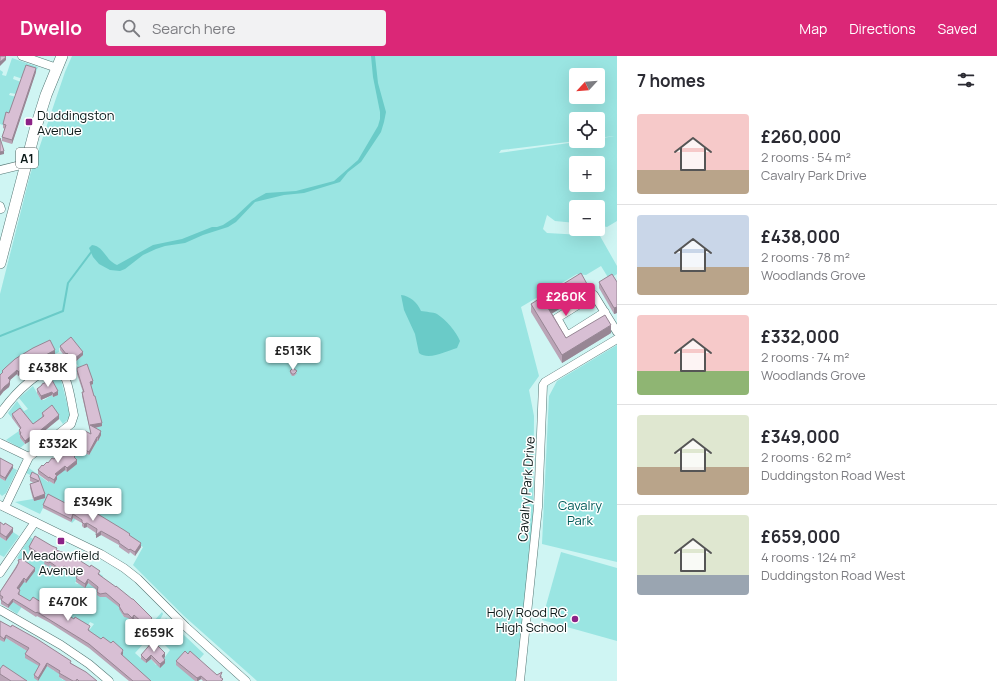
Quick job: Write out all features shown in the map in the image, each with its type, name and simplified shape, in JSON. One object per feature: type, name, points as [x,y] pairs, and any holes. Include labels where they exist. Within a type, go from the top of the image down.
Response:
[{"type":"main road","name":"A1","points":[[0,263],[25,164],[46,95],[62,56]]},
{"type":"street","points":[[22,56],[57,68]]},
{"type":"street","points":[[0,170],[25,164]]},
{"type":"street","points":[[605,312],[567,336],[557,318],[594,295],[605,312],[617,332]]},
{"type":"street","name":"Cavalry Park Drive","points":[[520,681],[538,507],[543,385],[545,382],[617,339]]},
{"type":"street","points":[[0,414],[8,402],[25,385],[40,375],[52,371],[59,372],[64,376],[66,379],[74,420],[29,457],[2,506],[101,554],[131,573],[186,627],[246,681]]},
{"type":"street","points":[[0,443],[29,457]]},
{"type":"street","points":[[0,573],[35,522]]},
{"type":"street","points":[[0,610],[61,645],[89,664],[109,681]]},
{"type":"green space","points":[[72,56],[617,56],[617,221],[607,227],[605,227],[605,200],[569,200],[569,222],[555,221],[547,215],[543,229],[547,233],[569,234],[569,236],[600,236],[617,266],[617,274],[609,279],[601,266],[586,275],[577,274],[521,307],[539,376],[529,390],[534,416],[533,538],[522,652],[515,681],[257,681],[184,616],[133,565],[143,547],[76,519],[72,523],[71,522],[76,513],[48,498],[40,514],[15,502],[33,499],[39,479],[26,473],[29,468],[48,482],[49,481],[54,484],[55,477],[73,450],[77,453],[78,450],[89,455],[98,441],[91,429],[102,426],[94,400],[87,368],[76,372],[75,367],[78,366],[75,362],[83,355],[59,348],[59,352],[55,354],[20,363],[25,370],[23,372],[0,379],[0,294],[30,175],[65,72]]},
{"type":"green space","points":[[12,58],[38,67],[36,72],[26,69],[23,79],[14,76],[13,79],[21,82],[17,94],[10,93],[9,95],[16,97],[5,126],[0,124],[0,70],[3,72],[2,75],[6,76]]},
{"type":"green space","name":"Cavalry Park","points":[[617,345],[617,562],[542,544],[549,396],[557,381]]},
{"type":"green space","points":[[54,376],[61,380],[70,415],[69,418],[63,424],[52,409],[44,420],[20,438],[25,444],[20,448],[6,440],[29,424],[12,418],[8,413],[17,401],[24,411],[28,409],[19,398],[33,386],[41,400],[44,400],[52,395],[53,397],[58,395],[49,377]]},
{"type":"green space","points":[[13,468],[17,470],[6,493],[2,496],[0,494],[0,478],[5,481]]},
{"type":"green space","points":[[13,532],[19,536],[4,557],[0,555],[0,537],[6,541]]},
{"type":"green space","points":[[30,537],[35,540],[30,554],[39,557],[39,555],[51,564],[66,567],[80,576],[75,583],[78,584],[90,567],[88,583],[93,586],[100,574],[103,576],[95,587],[98,590],[97,595],[126,597],[122,614],[124,617],[127,616],[133,622],[135,620],[143,627],[152,621],[153,622],[162,612],[163,614],[153,633],[135,653],[146,663],[151,659],[156,665],[165,657],[170,650],[155,635],[166,618],[204,654],[192,667],[195,681],[148,681],[122,657],[123,654],[112,645],[87,633],[94,624],[90,622],[85,630],[25,602],[17,614],[8,608],[17,592],[22,561],[17,558]]},
{"type":"green space","points":[[561,552],[617,568],[617,641],[542,620]]},
{"type":"green space","points":[[0,634],[4,642],[6,638],[48,664],[54,671],[62,672],[59,677],[63,680],[68,672],[66,681],[0,681]]},
{"type":"shaded area","points":[[371,56],[375,56],[378,83],[386,112],[384,122],[381,132],[361,162],[348,172],[340,182],[304,193],[284,195],[255,202],[236,222],[228,227],[203,235],[185,243],[156,249],[143,255],[125,269],[120,271],[110,270],[99,264],[93,257],[89,248],[92,245],[102,250],[113,263],[117,265],[153,245],[182,239],[212,227],[223,225],[235,217],[252,201],[266,193],[296,191],[334,181],[358,160],[378,126],[380,112],[373,77]]},
{"type":"shaded area","points":[[401,295],[413,300],[421,311],[435,313],[444,319],[460,341],[457,348],[433,356],[419,353],[415,334],[404,310]]},
{"type":"building","points":[[0,56],[5,56],[6,57],[0,62]]},
{"type":"building","points":[[26,65],[36,68],[12,140],[2,137],[6,125],[3,124],[6,112],[9,113]]},
{"type":"building","points":[[0,138],[4,151],[0,152]]},
{"type":"building","points":[[581,273],[587,284],[548,308],[566,338],[605,315],[611,325],[562,355],[531,304]]},
{"type":"building","points":[[612,274],[617,282],[617,307],[614,308],[599,282]]},
{"type":"building","points":[[71,337],[83,352],[75,358],[73,356],[71,357],[67,353],[66,354],[60,346]]},
{"type":"building","points":[[50,340],[55,350],[31,363],[30,362],[18,372],[17,370],[8,378],[10,380],[9,383],[0,392],[0,375],[3,372],[2,371],[15,359]]},
{"type":"building","points":[[87,364],[93,381],[90,382],[102,423],[90,425],[101,431],[89,452],[78,446],[85,431],[91,434],[82,392],[84,392],[77,370],[77,368]]},
{"type":"building","points":[[293,368],[297,371],[292,374],[290,371]]},
{"type":"building","points":[[52,380],[58,391],[53,394],[52,392],[41,396],[37,389],[42,384]]},
{"type":"building","points":[[52,405],[59,415],[31,438],[30,437],[25,441],[20,434],[21,433],[19,430],[21,428],[12,414],[20,408],[33,424],[44,416],[42,413]]},
{"type":"building","points":[[71,448],[76,455],[74,457],[77,460],[67,468],[65,466],[55,474],[57,475],[54,480],[38,470],[52,458],[54,459],[65,450],[67,451]]},
{"type":"building","points":[[0,458],[13,465],[5,478],[0,475]]},
{"type":"building","points":[[32,472],[38,475],[45,494],[34,498],[30,484],[39,481],[30,477]]},
{"type":"building","points":[[48,494],[71,506],[72,504],[89,512],[91,508],[97,512],[96,513],[130,534],[129,535],[141,543],[135,552],[130,549],[129,550],[119,543],[119,541],[101,531],[96,535],[97,529],[87,523],[84,524],[82,520],[73,514],[71,519],[43,505]]},
{"type":"building","points":[[0,522],[13,528],[6,537],[0,533]]},
{"type":"building","points":[[35,536],[57,548],[56,550],[71,555],[90,567],[91,565],[100,571],[98,574],[133,599],[152,618],[148,622],[146,620],[143,623],[134,615],[132,618],[128,614],[124,614],[119,606],[120,605],[106,593],[100,594],[97,592],[98,587],[88,579],[85,584],[76,578],[78,575],[64,566],[61,570],[50,562],[44,561],[46,558],[29,547]]},
{"type":"building","points":[[22,559],[35,568],[26,580],[24,578],[17,588],[20,590],[18,594],[30,601],[33,597],[44,604],[46,601],[49,603],[49,601],[64,610],[63,612],[74,619],[75,617],[90,626],[88,630],[101,639],[103,637],[111,643],[113,641],[123,650],[121,654],[151,681],[133,681],[89,644],[37,612],[36,613],[13,599],[8,605],[1,600],[3,597],[0,595],[0,592],[16,568],[19,562],[18,560]]},
{"type":"building","points":[[0,621],[11,627],[12,625],[37,639],[71,661],[70,663],[86,672],[97,681],[79,681],[77,679],[76,681],[73,681],[59,673],[60,671],[47,663],[38,678],[34,675],[40,664],[25,654],[29,648],[6,635],[4,639],[0,636]]},
{"type":"building","points":[[153,641],[165,653],[162,656],[165,660],[160,664],[151,655],[146,660],[141,655]]},
{"type":"building","points":[[185,651],[188,654],[190,651],[217,675],[222,672],[220,677],[223,679],[221,681],[207,681],[201,676],[197,678],[176,661]]},
{"type":"building","points":[[3,665],[27,681],[11,681],[0,674],[0,669]]},
{"type":"waterway","points":[[0,336],[63,311],[68,283],[92,251]]},
{"type":"place","name":"Duddingston Avenue","points":[[29,122]]},
{"type":"place","name":"Meadowfield Avenue","points":[[61,541]]},
{"type":"place","name":"Holy Rood RC High School","points":[[575,619]]}]
